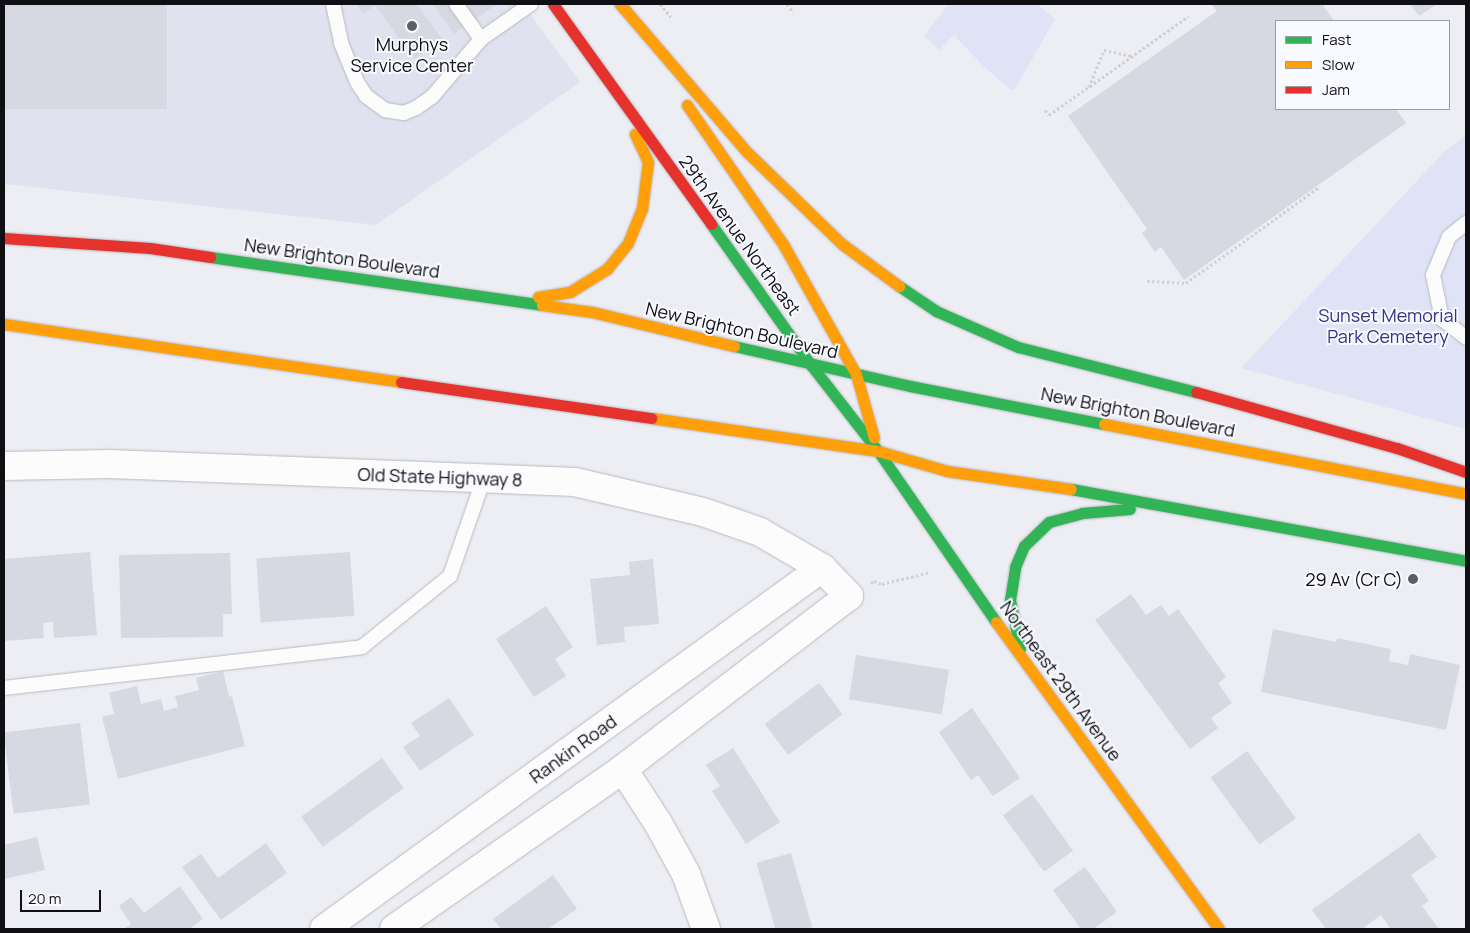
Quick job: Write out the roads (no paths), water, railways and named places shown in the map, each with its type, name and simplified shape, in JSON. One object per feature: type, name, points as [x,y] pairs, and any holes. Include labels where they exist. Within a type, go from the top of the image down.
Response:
[{"type":"main road","name":"29th Avenue Northeast","points":[[553,4],[811,365],[878,451]]},
{"type":"main road","name":"29th Avenue Northeast","points":[[619,4],[783,244],[856,374],[878,451]]},
{"type":"main road","points":[[619,4],[747,152],[842,244],[881,274],[936,311],[1018,347],[1212,396],[1397,448],[1466,472]]},
{"type":"main road","points":[[511,300],[570,292],[607,269],[628,243],[642,209],[648,162],[616,92]]},
{"type":"main road","name":"New Brighton Boulevard","points":[[4,238],[150,248],[592,312],[811,365],[1466,494]]},
{"type":"main road","points":[[4,324],[878,451],[947,471],[1169,506],[1466,561]]},
{"type":"main road","name":"Northeast 29th Avenue","points":[[878,451],[1022,660],[1219,929]]},
{"type":"main road","points":[[1022,660],[1010,600],[1015,567],[1024,546],[1049,522],[1082,513],[1169,506]]},
{"type":"street","name":"Old State Highway 8","points":[[4,466],[109,464],[575,482],[703,512],[760,532],[822,568],[849,596],[623,769]]},
{"type":"street","name":"Rankin Road","points":[[324,929],[822,568]]},
{"type":"street","points":[[394,929],[623,769],[658,822],[686,874],[706,929]]},
{"type":"lane","points":[[333,4],[341,43],[356,82],[366,96],[385,110],[404,113],[416,108],[432,97],[481,39],[531,4]]},
{"type":"lane","points":[[456,4],[481,39]]},
{"type":"lane","points":[[1466,223],[1449,237],[1433,275],[1442,319],[1466,338]]},
{"type":"lane","points":[[4,688],[362,647],[450,576],[484,478]]},
{"type":"place","name":"Murphys Service Center","points":[[412,26]]},
{"type":"place","name":"29 Av (Cr C)","points":[[1413,579]]},
{"type":"park label","name":"Sunset Memorial Park Cemetery","points":[[1388,326]]}]
